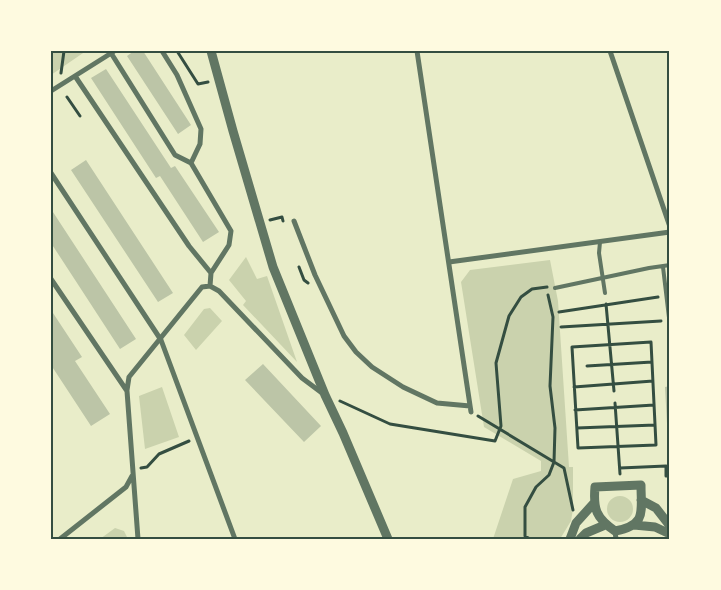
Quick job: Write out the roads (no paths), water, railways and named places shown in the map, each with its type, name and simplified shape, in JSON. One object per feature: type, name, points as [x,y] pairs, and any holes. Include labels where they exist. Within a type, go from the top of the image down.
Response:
[{"type":"street","points":[[162,51],[177,75],[201,129],[200,144],[191,164]]},
{"type":"street","points":[[211,51],[273,267],[324,395],[344,433],[388,539]]},
{"type":"street","points":[[294,221],[321,287],[344,336],[356,352],[372,367],[403,388],[437,403],[470,409],[417,51]]},
{"type":"street","points":[[610,51],[670,227]]},
{"type":"street","points":[[51,91],[112,52],[175,155],[191,164],[231,231],[229,245],[210,273],[210,286]]},
{"type":"street","points":[[75,76],[189,246],[210,273]]},
{"type":"street","points":[[51,173],[161,340],[235,539]]},
{"type":"street","points":[[449,262],[670,232]]},
{"type":"street","points":[[51,279],[127,390]]},
{"type":"street","points":[[138,539],[127,390],[129,377],[161,340],[202,287],[210,286],[220,291],[302,378],[324,395]]},
{"type":"street","points":[[60,539],[126,486],[132,476]]},
{"type":"street","points":[[641,484],[641,500],[642,514],[634,525],[615,535],[597,512],[594,503],[595,487],[641,484]]},
{"type":"street","points":[[641,500],[656,508],[670,526]]},
{"type":"street","points":[[570,539],[576,523],[594,503]]},
{"type":"street","points":[[580,539],[586,533],[606,525]]},
{"type":"street","points":[[634,525],[655,528],[670,534]]},
{"type":"lane","points":[[600,242],[599,253],[605,293]]},
{"type":"lane","points":[[555,288],[670,265]]},
{"type":"lane","points":[[663,267],[670,326]]}]
